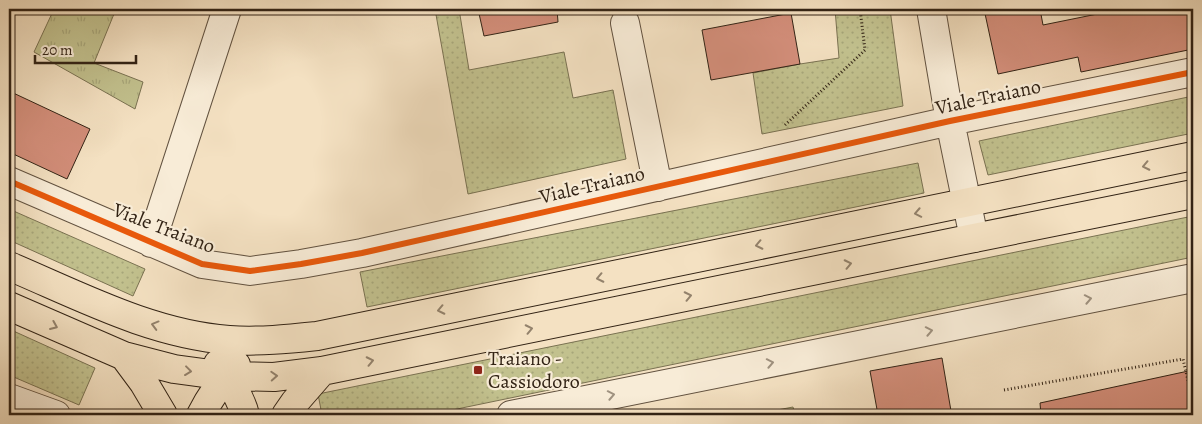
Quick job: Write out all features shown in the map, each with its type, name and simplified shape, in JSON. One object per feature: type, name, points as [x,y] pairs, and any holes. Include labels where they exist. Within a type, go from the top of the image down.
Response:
[{"type":"main road","points":[[9,266],[142,322],[185,333],[229,340],[273,341],[317,336],[1193,156]]},
{"type":"main road","points":[[9,306],[124,356],[174,369],[226,376],[274,376],[322,372],[1193,194]]},
{"type":"main road","points":[[185,333],[201,345],[215,360],[226,376],[244,409],[245,415]]},
{"type":"main road","points":[[201,415],[206,404],[236,365],[248,355],[273,341]]},
{"type":"main road","points":[[124,356],[164,415]]},
{"type":"main road","points":[[286,415],[322,372]]},
{"type":"street","points":[[151,243],[228,9]]},
{"type":"street","points":[[930,9],[974,238]]},
{"type":"street","points":[[624,23],[658,186]]},
{"type":"street","name":"Viale Traiano","points":[[9,181],[202,264],[250,271],[362,253],[950,121],[1193,72]]},
{"type":"street","points":[[511,415],[1193,278]]},
{"type":"street","points":[[9,398],[56,415]]},
{"type":"path","points":[[779,131],[865,50],[860,9]]},
{"type":"path","points":[[1004,390],[1183,359],[1193,402]]},
{"type":"green space","points":[[54,9],[116,9],[94,63],[143,82],[135,109],[34,52]]},
{"type":"green space","points":[[435,9],[459,9],[469,70],[564,52],[573,98],[613,90],[626,159],[468,194]]},
{"type":"green space","points":[[835,9],[890,9],[903,106],[762,134],[753,73],[839,58]]},
{"type":"green space","points":[[1193,96],[1193,133],[988,175],[979,141]]},
{"type":"green space","points":[[918,163],[924,193],[367,307],[360,272]]},
{"type":"green space","points":[[9,209],[145,269],[133,296],[9,240]]},
{"type":"green space","points":[[1193,216],[1193,257],[428,415],[322,415],[318,394]]},
{"type":"green space","points":[[9,329],[95,368],[79,405],[9,375]]},
{"type":"green space","points":[[793,407],[795,415],[751,415]]},
{"type":"building","points":[[478,9],[557,9],[558,22],[484,36]]},
{"type":"building","points":[[984,9],[1040,9],[1043,25],[1122,9],[1193,9],[1193,49],[1081,72],[1078,57],[998,74]]},
{"type":"building","points":[[791,13],[800,64],[711,80],[702,30]]},
{"type":"building","points":[[9,91],[90,129],[67,179],[9,152]]},
{"type":"building","points":[[942,358],[951,411],[927,415],[878,415],[870,371]]},
{"type":"building","points":[[1193,370],[1193,415],[1041,415],[1040,403]]},
{"type":"cycle path","points":[[9,181],[202,264],[250,271],[362,253],[950,121],[1193,72]]},
{"type":"place","name":"Traiano - Cassiodoro","points":[[478,370]]}]
